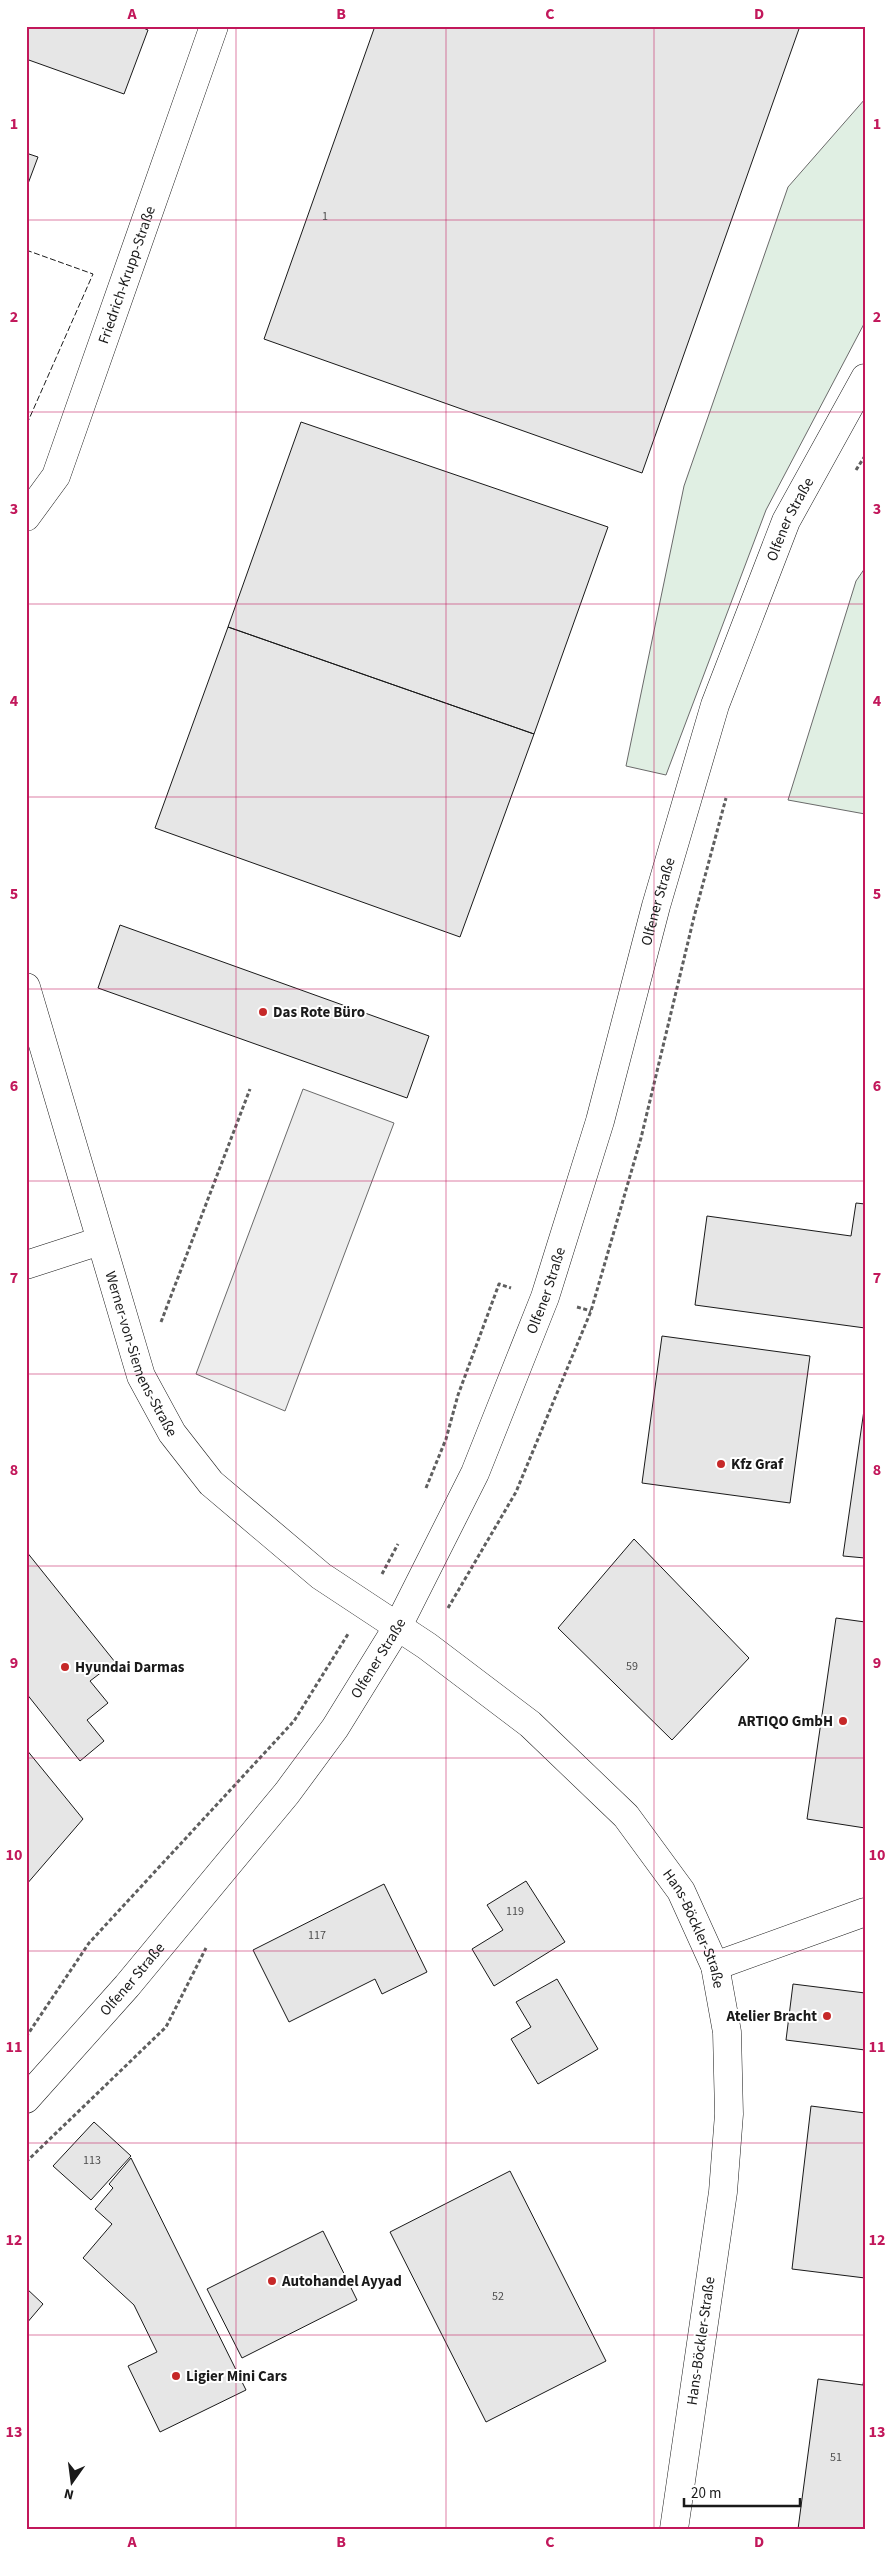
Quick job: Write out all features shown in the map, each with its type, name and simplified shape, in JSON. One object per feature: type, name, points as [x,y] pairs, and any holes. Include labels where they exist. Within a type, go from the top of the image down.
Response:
[{"type":"street","name":"Friedrich-Krupp-Straße","points":[[26,517],[56,476],[214,26]]},
{"type":"street","name":"Olfener Straße","points":[[26,2099],[127,1986],[287,1794],[334,1728],[398,1626],[475,1473],[544,1297],[600,1121],[656,906],[716,705],[786,521],[865,378]]},
{"type":"street","name":"Werner-von-Siemens-Straße","points":[[26,987],[141,1376],[172,1433],[211,1483],[321,1576],[398,1626]]},
{"type":"street","points":[[26,1265],[100,1241]]},
{"type":"street","name":"Hans-Böckler-Straße","points":[[398,1626],[530,1724],[626,1816],[681,1891],[716,1966],[727,2032],[729,2114],[723,2192],[674,2529]]},
{"type":"street","points":[[716,1966],[865,1912]]},
{"type":"path","points":[[855,472],[865,456]]},
{"type":"path","points":[[426,1646],[516,1492],[591,1311],[641,1138],[694,917],[727,794]]},
{"type":"path","points":[[141,1376],[250,1089]]},
{"type":"path","points":[[425,1491],[446,1439],[458,1395],[499,1284],[591,1311]]},
{"type":"path","points":[[26,2037],[89,1943],[294,1721],[365,1605],[403,1535]]},
{"type":"green space","points":[[865,99],[865,322],[766,510],[666,775],[626,766],[684,486],[788,187]]},
{"type":"green space","points":[[865,568],[865,814],[788,800],[856,581]]},
{"type":"shaded area","points":[[303,1089],[394,1123],[285,1411],[196,1374]]},
{"type":"building","points":[[26,26],[139,26],[148,30],[124,94],[26,59]]},
{"type":"building","points":[[375,26],[800,26],[642,473],[264,339]]},
{"type":"building","points":[[26,153],[38,157],[26,189]]},
{"type":"building","points":[[301,422],[608,527],[534,734],[228,627]]},
{"type":"building","points":[[228,627],[534,734],[460,937],[155,828]]},
{"type":"building","name":"Das Rote Büro","points":[[120,925],[429,1036],[407,1098],[98,988]]},
{"type":"building","points":[[856,1203],[865,1204],[865,1328],[695,1305],[707,1216],[851,1236]]},
{"type":"building","points":[[662,1336],[810,1356],[790,1503],[642,1483]]},
{"type":"building","points":[[865,1403],[865,1558],[843,1556]]},
{"type":"building","points":[[634,1539],[749,1658],[672,1740],[558,1628]]},
{"type":"building","points":[[26,1551],[115,1662],[90,1681],[108,1703],[87,1720],[104,1741],[80,1761],[26,1693]]},
{"type":"building","name":"ARTIQO GmbH","points":[[836,1618],[865,1622],[865,1828],[807,1819]]},
{"type":"building","points":[[26,1749],[83,1819],[26,1885]]},
{"type":"building","points":[[526,1881],[565,1942],[494,1986],[472,1949],[503,1930],[487,1905]]},
{"type":"building","points":[[384,1884],[427,1972],[382,1994],[375,1979],[289,2022],[253,1950]]},
{"type":"building","points":[[557,1979],[598,2049],[538,2084],[511,2039],[531,2027],[516,2002]]},
{"type":"building","name":"Atelier Bracht","points":[[793,1984],[865,1993],[865,2050],[786,2040]]},
{"type":"building","points":[[811,2106],[865,2113],[865,2278],[792,2269]]},
{"type":"building","points":[[94,2122],[131,2156],[91,2200],[53,2166]]},
{"type":"building","points":[[131,2158],[246,2390],[160,2432],[128,2366],[157,2352],[134,2305],[83,2258],[112,2224],[95,2209],[113,2188],[109,2184]]},
{"type":"building","points":[[510,2171],[606,2361],[486,2422],[390,2232]]},
{"type":"building","points":[[323,2231],[357,2300],[242,2358],[207,2289]]},
{"type":"building","points":[[26,2288],[43,2304],[26,2324]]},
{"type":"building","points":[[865,2371],[865,2529],[798,2529],[818,2379],[863,2385]]},
{"type":"fence","points":[[26,250],[93,274],[26,426]]},
{"type":"place","name":"Das Rote Büro","points":[[263,1012]]},
{"type":"place","name":"Kfz Graf","points":[[721,1464]]},
{"type":"place","name":"Hyundai Darmas","points":[[65,1667]]},
{"type":"place","name":"ARTIQO GmbH","points":[[843,1721]]},
{"type":"place","name":"Atelier Bracht","points":[[827,2016]]},
{"type":"place","name":"Autohandel Ayyad","points":[[272,2281]]},
{"type":"place","name":"Ligier Mini Cars","points":[[176,2376]]}]
